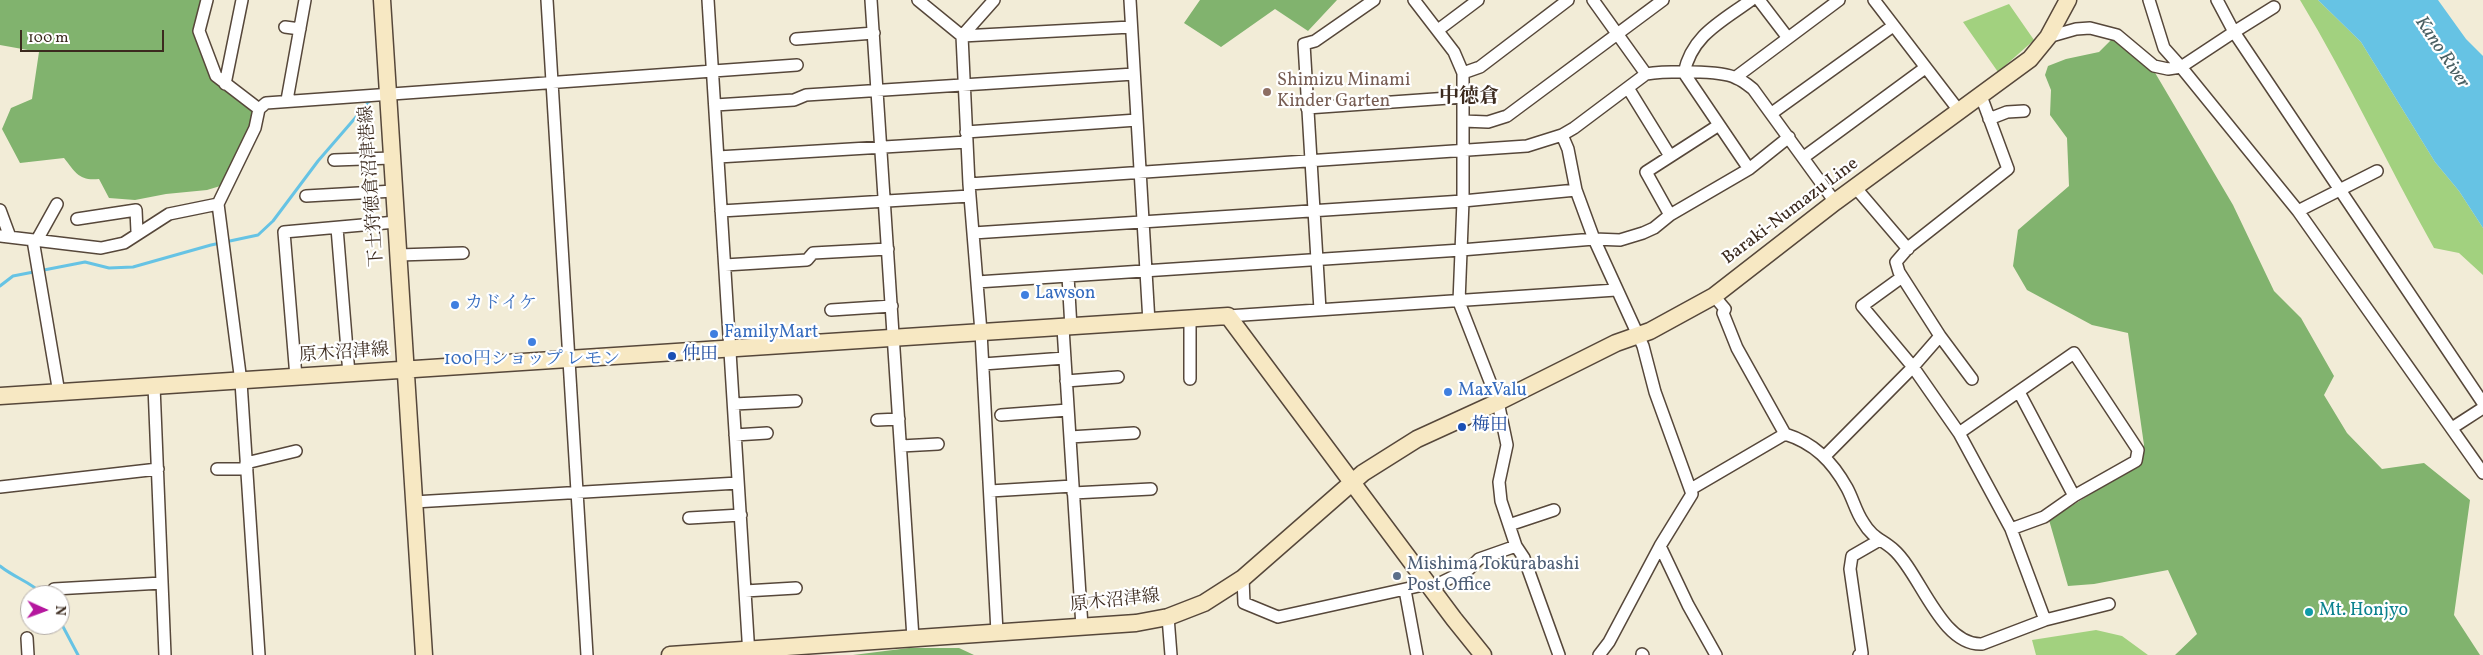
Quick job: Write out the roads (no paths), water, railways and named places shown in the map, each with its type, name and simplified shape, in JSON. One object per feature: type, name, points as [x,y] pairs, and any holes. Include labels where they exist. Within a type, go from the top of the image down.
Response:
[{"type":"main road","name":"下土狩徳倉沼津港線","points":[[382,0],[405,370]]},
{"type":"main road","name":"Baraki-Numazu Line","points":[[1498,402],[1616,343],[1639,336],[1714,296],[1835,202],[2030,59],[2048,37],[2068,0]]},
{"type":"main road","points":[[405,370],[1228,316],[1429,586],[1483,655]]},
{"type":"main road","name":"原木沼津線","points":[[0,396],[405,370],[424,655]]},
{"type":"main road","name":"原木沼津線","points":[[670,655],[749,652],[913,638],[1136,623],[1168,617],[1204,603],[1243,578],[1352,483],[1390,455],[1417,439],[1498,402]]},
{"type":"street","points":[[207,0],[198,31],[216,76],[259,109]]},
{"type":"street","points":[[225,84],[242,0]]},
{"type":"street","points":[[288,100],[305,0]]},
{"type":"street","points":[[547,0],[587,655]]},
{"type":"street","points":[[708,0],[749,652]]},
{"type":"street","points":[[872,0],[913,638]]},
{"type":"street","points":[[918,0],[962,36],[1131,27]]},
{"type":"street","points":[[1130,0],[1149,322]]},
{"type":"street","points":[[1320,310],[1304,44],[1315,41],[1374,0]]},
{"type":"street","points":[[1414,0],[1454,52],[1464,73],[1463,201],[1459,302],[1498,402],[1507,445],[1500,488],[1509,525],[1516,546],[1524,558],[1559,655]]},
{"type":"street","points":[[1438,30],[1478,0]]},
{"type":"street","points":[[1464,73],[1480,67],[1568,0]]},
{"type":"street","points":[[1593,0],[1646,74]]},
{"type":"street","points":[[1463,121],[1488,122],[1508,116],[1663,0]]},
{"type":"street","points":[[1749,169],[1684,74],[1687,56],[1699,39],[1751,0]]},
{"type":"street","points":[[1759,0],[1788,38]]},
{"type":"street","points":[[1736,77],[1839,0]]},
{"type":"street","points":[[2149,0],[2164,48],[2298,211],[2483,473]]},
{"type":"street","points":[[2218,0],[2234,32],[2483,403]]},
{"type":"street","points":[[988,2],[962,36],[969,184],[982,332],[997,632]]},
{"type":"street","points":[[1880,2],[1893,26],[1960,112]]},
{"type":"street","points":[[2048,37],[2076,29],[2090,28],[2116,35],[2154,66],[2168,69],[2181,67],[2274,7]]},
{"type":"street","points":[[1772,113],[1893,26]]},
{"type":"street","points":[[285,27],[300,29]]},
{"type":"street","points":[[796,39],[874,33]]},
{"type":"street","points":[[259,655],[241,382],[218,204],[255,128],[259,109],[266,103],[288,100],[796,65]]},
{"type":"street","points":[[1804,157],[1925,68]]},
{"type":"street","points":[[969,184],[1463,152],[1527,146],[1562,135],[1646,74],[1661,72],[1684,74],[1712,72],[1736,77],[1753,89],[1790,137],[1835,202]]},
{"type":"street","points":[[715,105],[794,100],[806,95],[1134,74]]},
{"type":"street","points":[[1628,88],[1670,156]]},
{"type":"street","points":[[1972,379],[1940,336],[1902,277],[1896,262],[1908,249],[2008,169],[1980,96]]},
{"type":"street","points":[[1307,108],[1463,97]]},
{"type":"street","points":[[1989,119],[2007,112],[2024,111]]},
{"type":"street","points":[[718,157],[881,147],[1137,120]]},
{"type":"street","points":[[1670,215],[1646,172],[1719,125]]},
{"type":"street","points":[[1562,135],[1568,150],[1576,190],[1594,239],[1643,346],[1654,392],[1692,489],[1692,494],[1660,546],[1609,642],[1599,655]]},
{"type":"street","points":[[977,282],[1461,250],[1594,239],[1620,240],[1644,233],[1670,215],[1749,169],[1790,137]]},
{"type":"street","points":[[334,160],[392,158]]},
{"type":"street","points":[[2298,211],[2377,171]]},
{"type":"street","points":[[1856,187],[1908,249]]},
{"type":"street","points":[[973,233],[1463,201],[1576,190]]},
{"type":"street","points":[[306,196],[394,192]]},
{"type":"street","points":[[721,210],[970,196]]},
{"type":"street","points":[[56,204],[36,240],[59,393]]},
{"type":"street","points":[[0,210],[5,237],[101,248],[124,243],[137,232],[169,214],[218,204]]},
{"type":"street","points":[[77,219],[136,210],[137,232]]},
{"type":"street","points":[[296,378],[284,232],[396,222]]},
{"type":"street","points":[[337,228],[349,374]]},
{"type":"street","points":[[725,265],[807,260],[813,253],[888,249]]},
{"type":"street","points":[[398,255],[464,253]]},
{"type":"street","points":[[1068,276],[1065,358],[1082,627]]},
{"type":"street","points":[[1902,277],[1862,306],[1913,367],[1959,432],[2011,530],[2045,620]]},
{"type":"street","points":[[1228,316],[1616,290]]},
{"type":"street","points":[[1714,296],[1725,309],[1723,314],[1737,348],[1786,434]]},
{"type":"street","points":[[831,310],[892,306]]},
{"type":"street","points":[[1190,319],[1190,379]]},
{"type":"street","points":[[1826,456],[1913,367],[1940,336]]},
{"type":"street","points":[[1959,432],[2074,353],[2138,450],[2136,462],[2074,496],[2044,517],[2011,530]]},
{"type":"street","points":[[983,364],[1065,358]]},
{"type":"street","points":[[1066,381],[1118,378]]},
{"type":"street","points":[[154,386],[165,655]]},
{"type":"street","points":[[2019,392],[2074,496]]},
{"type":"street","points":[[734,404],[796,401]]},
{"type":"street","points":[[2452,428],[2483,408]]},
{"type":"street","points":[[1001,415],[1068,410]]},
{"type":"street","points":[[877,420],[899,419]]},
{"type":"street","points":[[1070,437],[1134,433]]},
{"type":"street","points":[[736,435],[767,434]]},
{"type":"street","points":[[1692,489],[1786,434],[1801,438],[1826,456],[1846,487],[1863,523],[1878,541],[1893,549],[1909,568],[1939,615],[1957,636],[1971,644],[1982,644],[2045,620],[2109,604]]},
{"type":"street","points":[[901,446],[938,444]]},
{"type":"street","points":[[217,469],[247,466],[296,451]]},
{"type":"street","points":[[0,487],[158,469]]},
{"type":"street","points":[[414,502],[738,483]]},
{"type":"street","points":[[990,491],[1151,489]]},
{"type":"street","points":[[1509,525],[1554,510]]},
{"type":"street","points":[[689,518],[741,516]]},
{"type":"street","points":[[1860,655],[1862,653],[1850,569],[1852,556],[1878,541]]},
{"type":"street","points":[[1243,578],[1244,603],[1278,617],[1429,586],[1469,569],[1480,559],[1516,546]]},
{"type":"street","points":[[1660,546],[1688,605],[1716,655]]},
{"type":"street","points":[[70,588],[162,583]]},
{"type":"street","points":[[746,591],[796,588]]},
{"type":"street","points":[[1405,590],[1417,655]]},
{"type":"street","points":[[1168,617],[1171,655]]},
{"type":"street","points":[[27,638],[28,655]]},
{"type":"water","name":"Kano River","points":[[2318,0],[2438,0],[2466,39],[2483,56],[2483,228],[2459,191],[2435,162],[2361,42]]},
{"type":"waterway","points":[[0,286],[13,276],[85,262],[109,268],[133,267],[211,245],[258,235],[273,221],[318,161],[369,102]]},
{"type":"waterway","points":[[0,566],[31,585]]},
{"type":"waterway","points":[[67,635],[78,655]]},
{"type":"place","name":"Shimizu Minami Kinder Garten","points":[[1267,92]]},
{"type":"place","name":"Lawson","points":[[1025,295]]},
{"type":"place","name":"カドイケ","points":[[455,305]]},
{"type":"place","name":"FamilyMart","points":[[714,334]]},
{"type":"place","name":"100円ショップ レモン","points":[[532,342]]},
{"type":"place","name":"仲田","points":[[672,356]]},
{"type":"place","name":"MaxValu","points":[[1448,392]]},
{"type":"place","name":"梅田","points":[[1462,427]]},
{"type":"place","name":"Mishima Tokurabashi Post Office","points":[[1397,576]]},
{"type":"place","name":"Mt. Honjyo","points":[[2309,612]]},
{"type":"district","name":"中徳倉","points":[[1469,98]]}]
